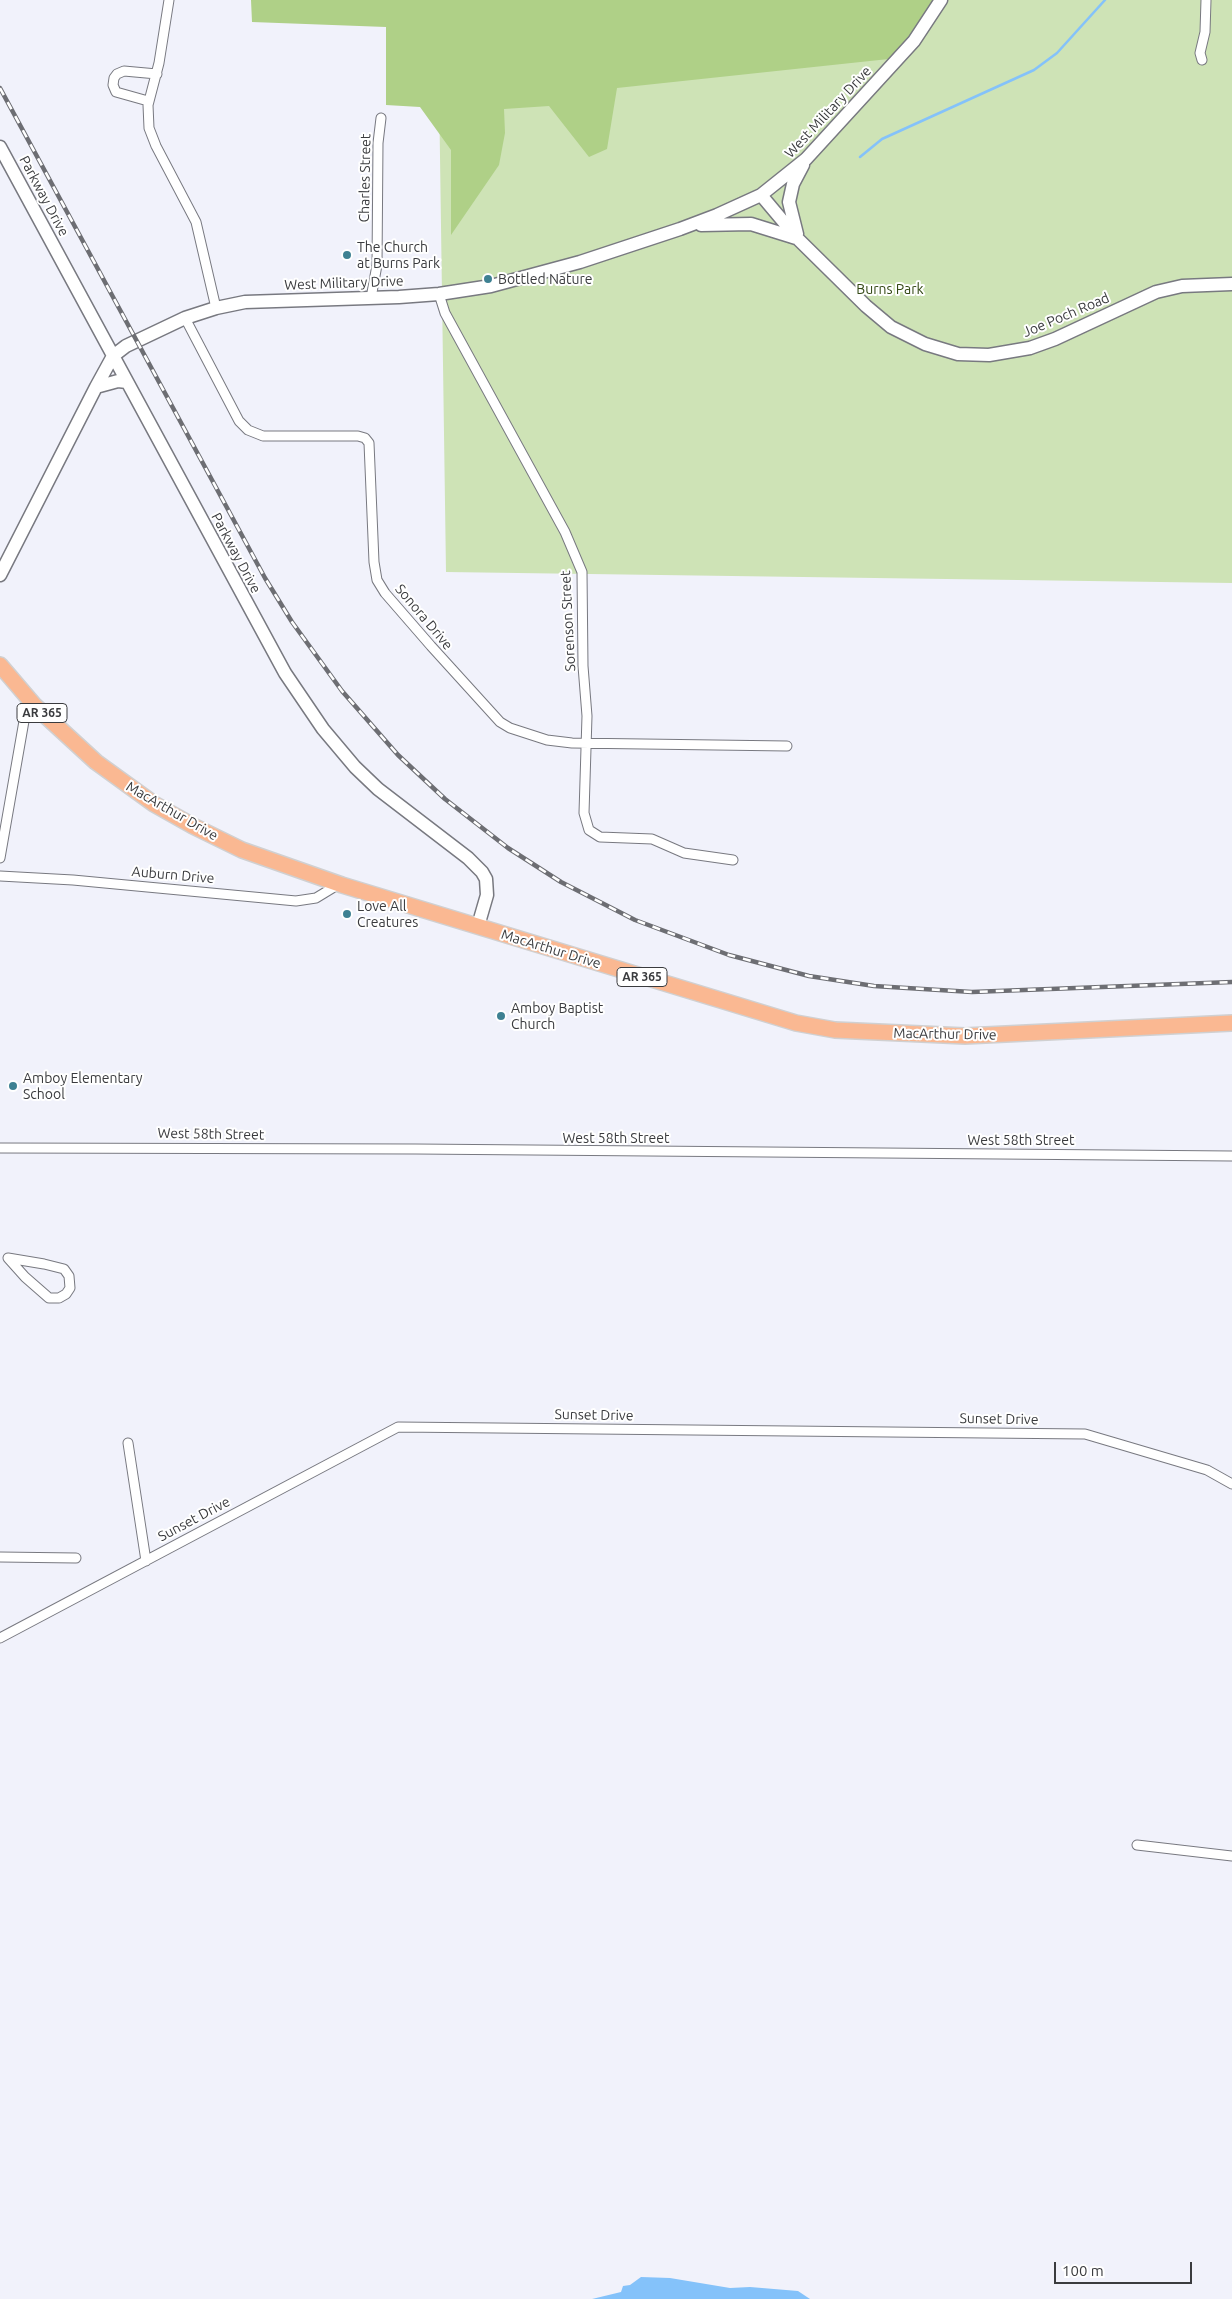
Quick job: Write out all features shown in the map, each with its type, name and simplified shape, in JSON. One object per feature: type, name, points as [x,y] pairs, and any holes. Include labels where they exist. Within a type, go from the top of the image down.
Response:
[{"type":"main road","name":"MacArthur Drive","points":[[0,665],[35,706],[96,762],[130,787],[180,819],[242,850],[339,884],[796,1023],[835,1030],[965,1036],[1232,1023]]},
{"type":"street","points":[[170,0],[157,74],[148,101],[150,134],[196,222],[216,308]]},
{"type":"street","name":"West Military Drive","points":[[0,574],[113,356],[137,340],[185,318],[216,308],[262,300],[371,298],[439,294],[520,279],[688,226],[761,195],[806,159],[914,41],[941,0]]},
{"type":"street","points":[[1202,60],[1200,53],[1205,32],[1206,0]]},
{"type":"street","points":[[148,101],[116,92],[113,85],[114,78],[117,74],[124,71],[157,74]]},
{"type":"street","name":"Charles Street","points":[[371,298],[377,265],[378,143],[381,118]]},
{"type":"street","name":"Parkway Drive","points":[[0,147],[272,651],[298,694],[322,729],[378,790],[468,858],[482,872],[486,879],[487,895],[478,926]]},
{"type":"street","points":[[798,239],[789,202],[793,184],[806,159]]},
{"type":"street","name":"Joe Poch Road","points":[[761,195],[798,239],[866,306],[891,327],[925,344],[958,354],[989,355],[1030,348],[1055,339],[1156,292],[1182,286],[1232,284]]},
{"type":"street","name":"Joe Poch Road","points":[[688,226],[751,224],[798,239]]},
{"type":"street","name":"Sorenson Street","points":[[439,294],[445,313],[565,532],[582,572],[582,666],[587,716],[584,813],[589,830],[600,837],[652,839],[684,853],[732,860]]},
{"type":"street","name":"Sonora Drive","points":[[185,318],[239,421],[248,430],[262,436],[358,436],[365,438],[369,442],[374,562],[377,580],[385,593],[483,706],[500,722],[510,728],[547,740],[586,743],[786,746]]},
{"type":"street","points":[[96,387],[109,382],[127,382]]},
{"type":"street","points":[[0,858],[24,721],[35,706]]},
{"type":"street","name":"Auburn Drive","points":[[0,876],[296,901],[316,898],[339,884]]},
{"type":"street","name":"West 58th Street","points":[[0,1148],[416,1149],[1232,1156]]},
{"type":"street","points":[[4,1256],[64,1270],[69,1276],[70,1288],[63,1296],[55,1299],[49,1298],[4,1256]]},
{"type":"street","name":"Sunset Drive","points":[[0,1638],[398,1427],[1085,1434],[1207,1470],[1232,1484]]},
{"type":"street","points":[[128,1443],[146,1560]]},
{"type":"street","points":[[0,1557],[76,1558]]},
{"type":"street","points":[[1137,1846],[1232,1856]]},
{"type":"green space","points":[[251,0],[941,0],[898,58],[617,88],[607,149],[589,157],[549,106],[504,109],[505,133],[499,165],[451,235],[451,150],[420,107],[386,105],[386,27],[252,22]]},
{"type":"green space","name":"Burns Park","points":[[368,0],[1232,0],[1232,583],[446,572],[438,18]]},
{"type":"water","points":[[641,2277],[670,2278],[730,2288],[750,2287],[798,2291],[810,2299],[592,2299],[621,2292],[623,2286],[630,2285]]},
{"type":"waterway","points":[[860,157],[882,139],[1034,70],[1057,53],[1105,0]]},
{"type":"railway","points":[[0,88],[265,578],[292,622],[342,691],[398,755],[445,799],[508,848],[561,882],[635,920],[729,955],[809,976],[874,986],[972,992],[1232,982]]},
{"type":"place","name":"The Church at Burns Park","points":[[347,255]]},
{"type":"place","name":"Bottled Nature","points":[[488,279]]},
{"type":"place","name":"Love All Creatures","points":[[347,914]]},
{"type":"place","name":"Amboy Baptist Church","points":[[501,1016]]},
{"type":"place","name":"Amboy Elementary School","points":[[13,1086]]}]
